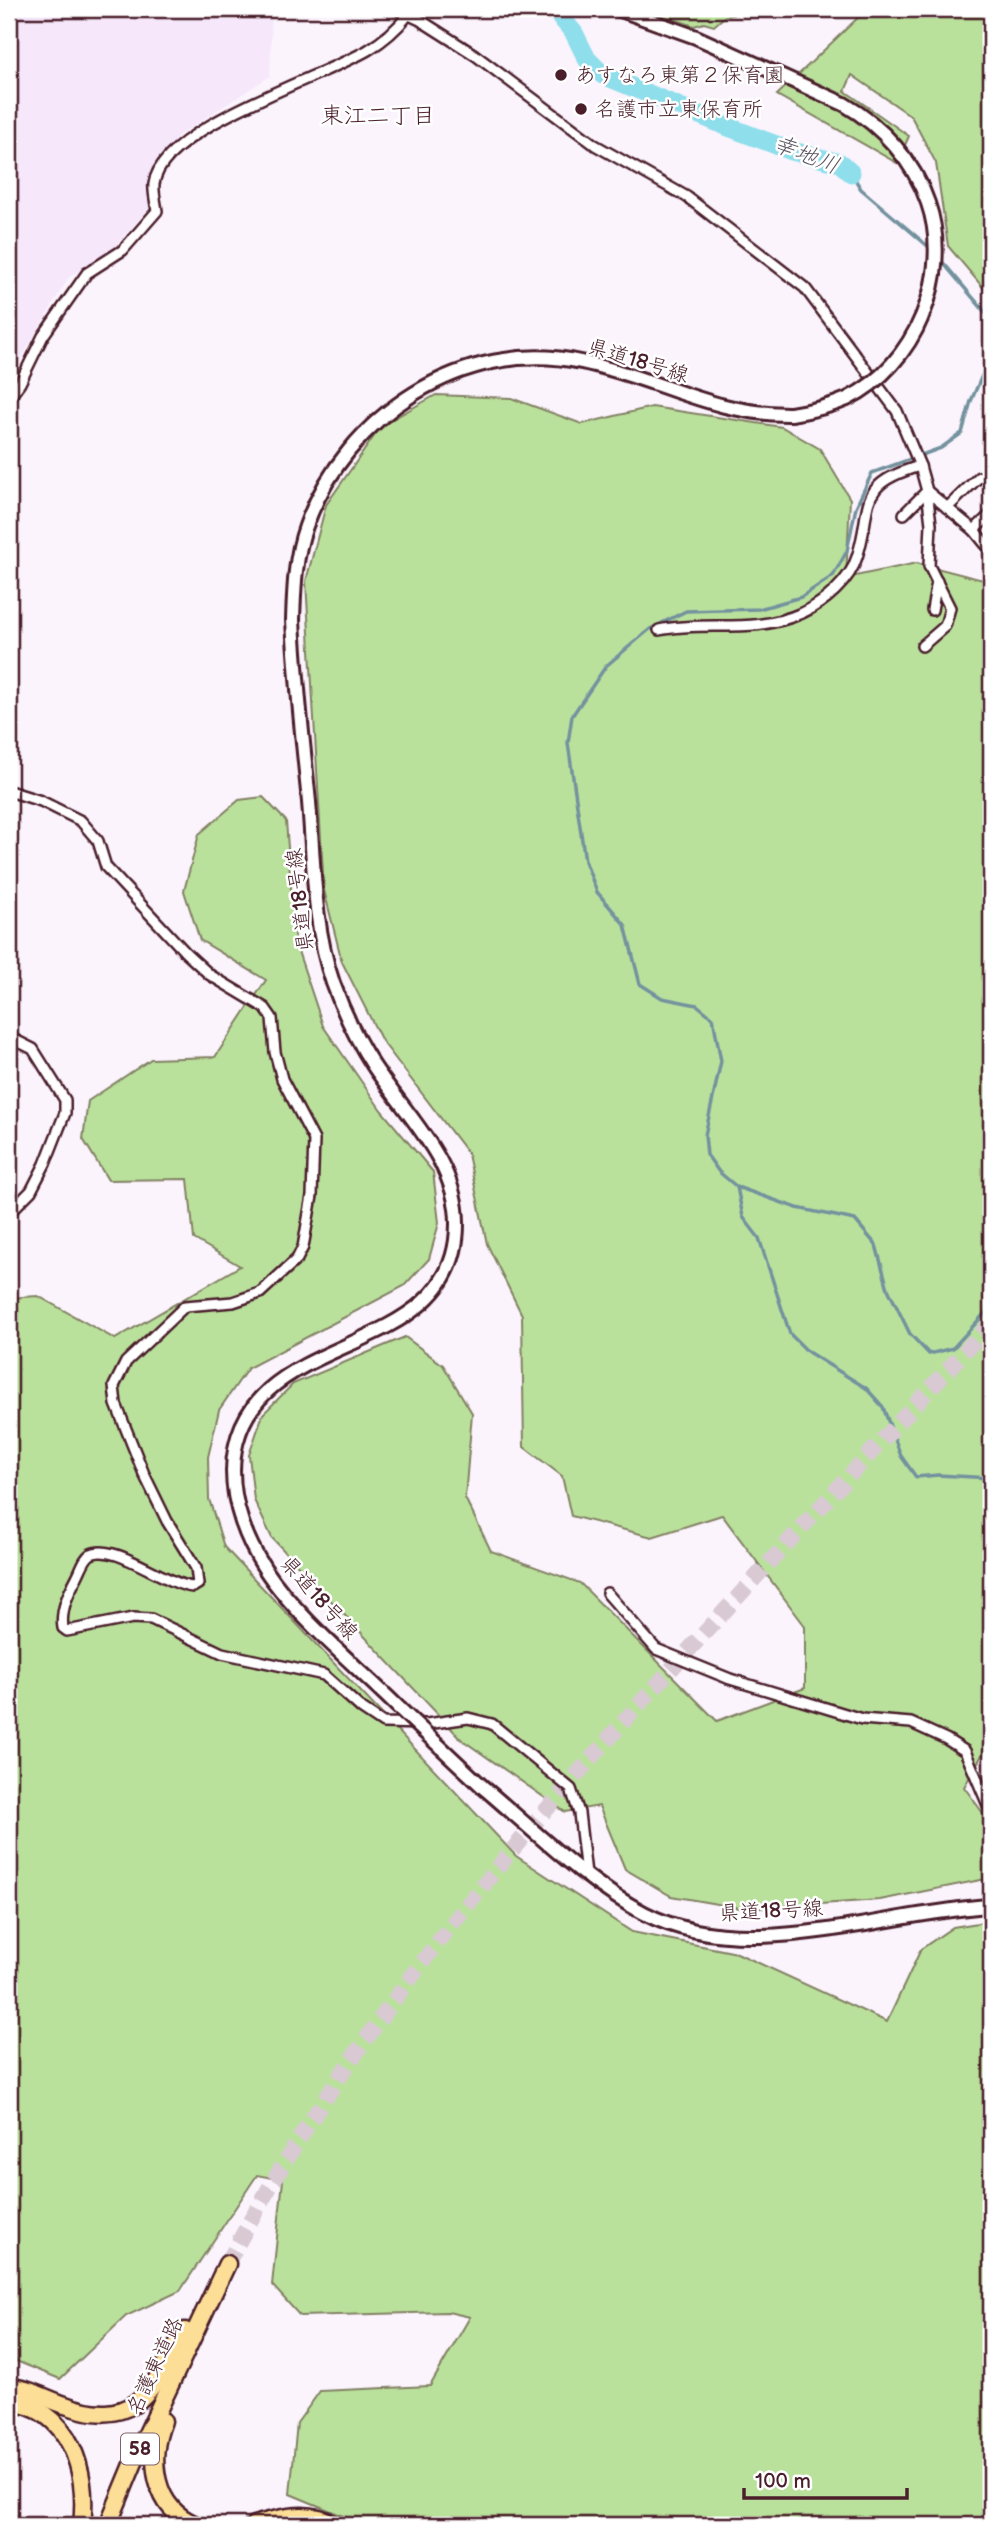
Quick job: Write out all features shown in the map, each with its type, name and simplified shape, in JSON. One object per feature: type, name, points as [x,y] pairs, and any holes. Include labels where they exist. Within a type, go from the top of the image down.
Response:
[{"type":"highway","name":"名護東道路","points":[[108,2525],[217,2282],[228,2264]]},
{"type":"highway","points":[[9,2387],[29,2391],[86,2413],[106,2415],[128,2409],[158,2378],[217,2282]]},
{"type":"highway","points":[[176,2374],[155,2445],[155,2471],[165,2501],[183,2520],[196,2525]]},
{"type":"highway","points":[[9,2402],[40,2411],[57,2424],[70,2442],[82,2476],[82,2525]]},
{"type":"highway","points":[[254,2525],[298,2516],[314,2517],[335,2525]]},
{"type":"main road","name":"県道18号線","points":[[618,9],[696,37],[853,109],[893,144],[925,196],[933,223],[935,260],[928,299],[910,340],[886,370],[857,393],[836,403],[790,414],[730,410],[579,361],[508,359],[448,377],[407,398],[373,423],[340,459],[328,478],[302,540],[293,597],[293,634],[318,921],[337,991],[372,1063],[429,1144],[447,1176],[455,1205],[455,1245],[440,1283],[406,1317],[303,1365],[271,1385],[257,1400],[240,1428],[233,1461],[233,1489],[245,1531],[266,1571],[292,1601],[484,1788],[586,1874],[644,1913],[685,1929],[715,1935],[797,1933],[991,1906]]},
{"type":"street","points":[[396,9],[475,55],[595,145],[687,197],[805,288],[890,402],[920,464],[931,524],[929,566],[950,608],[945,626],[922,646]]},
{"type":"street","points":[[9,398],[20,383],[43,336],[87,273],[123,250],[157,211],[153,184],[160,169],[184,139],[251,104],[368,50],[397,29],[408,15]]},
{"type":"street","points":[[659,630],[688,624],[734,628],[765,625],[802,613],[830,596],[857,559],[866,503],[877,487],[897,472],[920,464]]},
{"type":"street","points":[[947,509],[979,477]]},
{"type":"street","points":[[927,491],[974,530],[991,551]]},
{"type":"street","points":[[904,514],[927,491]]},
{"type":"street","points":[[974,530],[991,514]]},
{"type":"street","points":[[932,610],[937,581]]},
{"type":"street","points":[[9,791],[41,801],[81,821],[98,841],[111,874],[186,953],[210,975],[265,1008],[272,1018],[275,1052],[282,1079],[310,1129],[316,1152],[303,1247],[288,1269],[271,1286],[248,1298],[185,1306],[132,1355],[114,1386],[116,1404],[144,1474],[167,1521],[196,1568],[198,1584],[192,1587],[177,1585],[133,1562],[106,1553],[93,1553],[88,1556],[72,1587],[63,1610],[62,1628],[67,1631],[133,1618],[151,1619],[222,1653],[324,1675],[362,1709],[383,1723],[427,1724],[468,1718],[492,1724],[571,1789],[579,1813],[586,1874]]},
{"type":"street","points":[[9,1037],[33,1049],[65,1100],[65,1113],[45,1164],[31,1191],[9,1213]]},
{"type":"street","points":[[607,1593],[656,1649],[730,1679],[862,1719],[911,1723],[946,1739],[965,1751],[991,1812]]},
{"type":"shaded area","points":[[9,9],[272,9],[270,76],[179,135],[151,174],[150,207],[113,248],[69,277],[9,379]]},
{"type":"green space","points":[[645,9],[752,9],[724,17],[714,26],[704,23],[694,26]]},
{"type":"green space","points":[[867,9],[991,9],[991,297],[948,246],[936,163],[911,116],[852,75],[845,91],[909,136],[897,163],[777,95]]},
{"type":"green space","points":[[436,395],[511,398],[582,424],[652,407],[782,427],[820,449],[850,499],[846,578],[917,563],[991,582],[991,1739],[964,1787],[991,1824],[991,1878],[880,1900],[746,1909],[671,1896],[625,1869],[599,1806],[565,1812],[461,1739],[272,1538],[254,1500],[249,1455],[263,1414],[293,1384],[405,1337],[443,1365],[472,1413],[465,1498],[491,1551],[580,1583],[717,1721],[805,1688],[805,1626],[722,1515],[652,1537],[571,1516],[562,1476],[524,1447],[522,1315],[487,1244],[468,1154],[382,1041],[342,962],[324,890],[306,581],[326,505],[382,425]]},
{"type":"green space","points":[[263,797],[286,821],[295,942],[323,1026],[381,1110],[433,1172],[439,1223],[429,1259],[404,1286],[248,1368],[219,1410],[208,1457],[209,1499],[224,1547],[516,1856],[632,1932],[737,1953],[887,2022],[921,1949],[953,1927],[991,1921],[991,2525],[365,2525],[290,2494],[297,2423],[320,2391],[430,2386],[470,2317],[448,2312],[300,2316],[272,2285],[283,2180],[257,2175],[180,2291],[126,2316],[60,2379],[9,2358],[9,1298],[38,1296],[115,1339],[240,1266],[194,1239],[188,1179],[108,1180],[83,1139],[88,1101],[151,1059],[215,1057],[266,980],[200,940],[184,891],[199,834],[239,800]]},
{"type":"waterway","name":"幸地川","points":[[554,9],[574,33],[587,59],[603,75],[792,151],[840,163],[851,173]]},
{"type":"waterway","points":[[851,173],[861,189],[930,248]]},
{"type":"waterway","points":[[940,259],[991,319]]},
{"type":"waterway","points":[[991,355],[971,401],[962,433],[941,448],[872,473],[856,507],[847,551],[833,576],[801,597],[759,609],[686,611],[650,629],[606,666],[572,716],[568,743],[585,861],[597,892],[625,925],[640,984],[662,998],[697,1005],[713,1018],[721,1061],[705,1135],[707,1155],[719,1172],[737,1187],[743,1217],[759,1238],[790,1334],[808,1352],[866,1388],[883,1407],[901,1456],[916,1477],[938,1475],[991,1478]]},
{"type":"waterway","points":[[737,1187],[797,1208],[855,1220],[876,1245],[888,1289],[910,1334],[929,1354],[953,1348],[986,1312],[991,1313]]},
{"type":"tunnel","points":[[227,2264],[277,2175],[332,2088],[453,1923],[517,1844],[652,1690],[991,1323]]},
{"type":"place","name":"あすなろ東第２保育園","points":[[561,75]]},
{"type":"place","name":"名護市立東保育所","points":[[581,109]]},
{"type":"district","name":"東江二丁目","points":[[378,116]]}]
